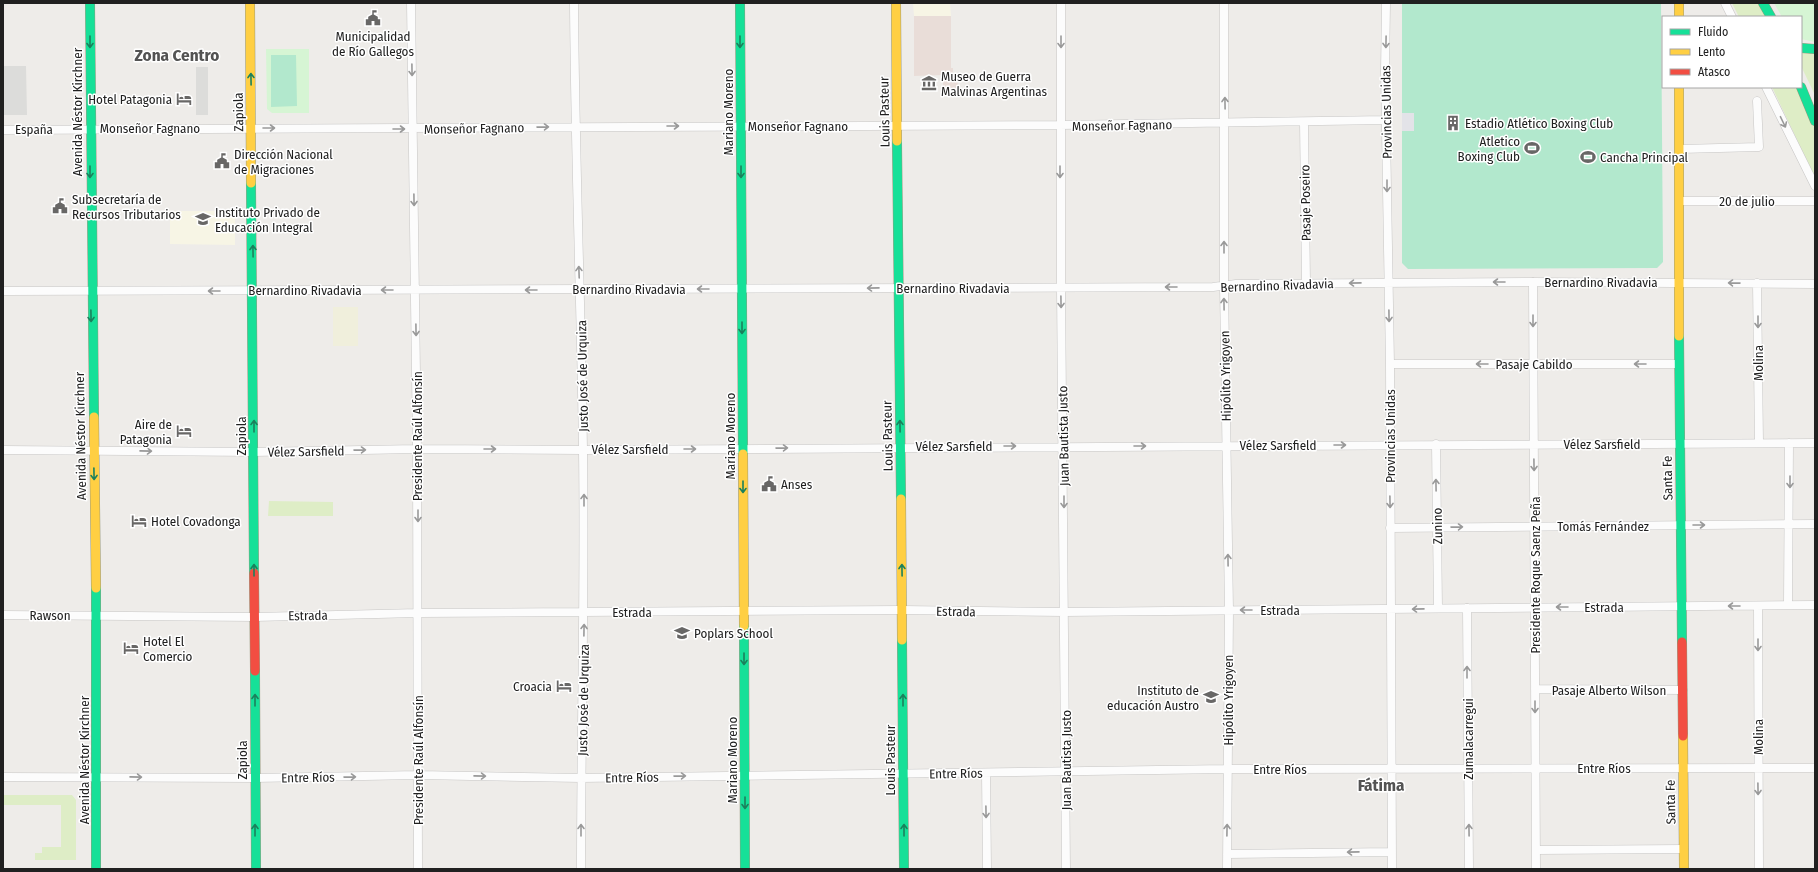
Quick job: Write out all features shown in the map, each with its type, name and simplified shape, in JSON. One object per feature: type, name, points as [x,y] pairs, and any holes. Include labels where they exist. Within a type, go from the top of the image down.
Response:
[{"type":"main road","name":"Avenida Néstor Kirchner","points":[[90,3],[91,291],[97,615],[96,869]]},
{"type":"main road","name":"Zapiola","points":[[250,3],[256,869]]},
{"type":"main road","name":"Mariano Moreno","points":[[740,3],[745,869]]},
{"type":"main road","name":"Louis Pasteur","points":[[896,3],[898,288],[903,610],[904,869]]},
{"type":"main road","points":[[1679,3],[1679,16]]},
{"type":"main road","points":[[1763,3],[1770,16]]},
{"type":"main road","points":[[1802,48],[1815,49]]},
{"type":"main road","name":"Santa Fe","points":[[1679,88],[1680,201],[1678,282],[1684,869]]},
{"type":"main road","points":[[1801,88],[1815,121]]},
{"type":"street","name":"Presidente Raúl Alfonsín","points":[[411,3],[416,290],[419,775],[418,869]]},
{"type":"street","name":"Justo José de Urquiza","points":[[574,3],[575,126],[583,450],[585,612],[581,778],[581,869]]},
{"type":"street","name":"Juan Bautista Justo","points":[[1061,3],[1060,288],[1063,446],[1066,869]]},
{"type":"street","name":"Hipólito Yrigoyen","points":[[1224,3],[1224,286],[1229,610],[1227,869]]},
{"type":"street","name":"Provincias Unidas","points":[[1386,3],[1390,364],[1389,444],[1392,869]]},
{"type":"street","points":[[1725,3],[1732,16]]},
{"type":"street","points":[[1766,88],[1815,186]]},
{"type":"street","points":[[1680,149],[1759,147],[1758,101]]},
{"type":"street","name":"Monseñor Fagnano","points":[[90,129],[413,129],[575,126],[1225,124],[1387,120]]},
{"type":"street","name":"Pasaje Poseiro","points":[[1304,122],[1306,283]]},
{"type":"street","name":"España","points":[[3,130],[90,129]]},
{"type":"street","name":"20 de julio","points":[[1680,201],[1815,201]]},
{"type":"street","name":"Bernardino Rivadavia","points":[[3,291],[1060,288],[1389,282],[1678,282],[1815,284]]},
{"type":"street","name":"Presidente Roque Saenz Peña","points":[[1533,282],[1536,869]]},
{"type":"street","name":"Molina","points":[[1757,283],[1759,443]]},
{"type":"street","name":"Pasaje Cabildo","points":[[1390,364],[1679,364]]},
{"type":"street","points":[[1788,605],[1790,443]]},
{"type":"street","name":"Vélez Sarsfield","points":[[3,450],[254,452],[417,449],[583,450],[901,446],[1815,443]]},
{"type":"street","name":"Zunino","points":[[1436,444],[1438,608]]},
{"type":"street","name":"Tomás Fernández","points":[[1390,528],[1815,524]]},
{"type":"street","name":"Estrada","points":[[97,615],[254,617],[418,613],[903,610],[1064,612],[1815,605]]},
{"type":"street","name":"Molina","points":[[1758,606],[1759,869]]},
{"type":"street","name":"Zumalacarregui","points":[[1467,608],[1469,869]]},
{"type":"street","name":"Rawson","points":[[3,615],[97,615]]},
{"type":"street","name":"Pasaje Alberto Wilson","points":[[1535,689],[1683,690]]},
{"type":"street","name":"Entre Ríos","points":[[3,777],[97,776],[255,778],[419,775],[581,778],[1228,769],[1815,768]]},
{"type":"street","points":[[986,773],[987,869]]},
{"type":"street","points":[[1536,850],[1684,849]]},
{"type":"street","points":[[1227,854],[1392,852]]},
{"type":"shaded area","points":[[913,3],[950,3],[951,16],[914,16]]},
{"type":"shaded area","points":[[914,16],[951,16],[951,68],[953,68],[953,78],[959,85],[959,91],[943,91],[943,75],[914,76]]},
{"type":"shaded area","points":[[3,66],[26,66],[27,115],[3,115]]},
{"type":"shaded area","points":[[196,67],[208,67],[208,115],[196,115]]},
{"type":"shaded area","points":[[1402,113],[1414,113],[1414,131],[1402,131]]},
{"type":"shaded area","name":"Instituto Privado de Educación Integral","points":[[170,211],[235,211],[235,245],[170,244]]},
{"type":"green space","name":"Atletico Boxing Club","points":[[1402,3],[1661,3],[1663,262],[1657,268],[1408,269],[1402,263]]},
{"type":"green space","points":[[1732,3],[1758,3],[1766,16],[1738,16]]},
{"type":"green space","points":[[1774,3],[1815,3],[1815,42],[1802,39],[1802,16],[1781,16]]},
{"type":"green space","points":[[266,49],[309,49],[309,113],[272,113],[267,109]]},
{"type":"green space","points":[[1802,50],[1815,54],[1815,95],[1802,68]]},
{"type":"green space","points":[[271,55],[296,55],[297,106],[271,107]]},
{"type":"green space","points":[[1772,88],[1798,88],[1815,128],[1815,178]]},
{"type":"green space","points":[[333,307],[358,307],[358,346],[333,346]]},
{"type":"green space","points":[[269,501],[333,502],[333,516],[268,516]]},
{"type":"green space","points":[[3,795],[72,795],[76,800],[76,860],[35,860],[35,853],[42,853],[42,847],[61,847],[61,805],[3,805]]},
{"type":"traffic: fast","points":[[90,3],[94,417]]},
{"type":"traffic: fast","points":[[740,3],[743,454]]},
{"type":"traffic: fast","points":[[1763,3],[1770,16]]},
{"type":"traffic: fast","points":[[1802,48],[1815,49]]},
{"type":"traffic: fast","points":[[1801,88],[1815,121]]},
{"type":"traffic: fast","points":[[897,141],[901,499]]},
{"type":"traffic: fast","points":[[251,183],[254,573]]},
{"type":"traffic: fast","points":[[1679,336],[1682,642]]},
{"type":"traffic: fast","points":[[96,588],[96,869]]},
{"type":"traffic: fast","points":[[744,626],[745,869]]},
{"type":"traffic: fast","points":[[902,640],[904,869]]},
{"type":"traffic: fast","points":[[255,671],[256,869]]},
{"type":"traffic: slow","points":[[250,3],[251,183]]},
{"type":"traffic: slow","points":[[896,3],[897,141]]},
{"type":"traffic: slow","points":[[1679,3],[1679,16]]},
{"type":"traffic: slow","points":[[1679,88],[1679,336]]},
{"type":"traffic: slow","points":[[94,417],[96,588]]},
{"type":"traffic: slow","points":[[743,454],[744,626]]},
{"type":"traffic: slow","points":[[901,499],[902,640]]},
{"type":"traffic: slow","points":[[1683,736],[1684,869]]},
{"type":"traffic: jam","points":[[254,573],[255,671]]},
{"type":"traffic: jam","points":[[1682,642],[1683,736]]},
{"type":"place","name":"Municipalidad de Río Gallegos","points":[[373,18]]},
{"type":"place","name":"Museo de Guerra Malvinas Argentinas","points":[[929,83]]},
{"type":"place","name":"Hotel Patagonia","points":[[184,99]]},
{"type":"place","name":"Estadio Atlético Boxing Club","points":[[1453,123]]},
{"type":"place","name":"Atletico Boxing Club","points":[[1532,148]]},
{"type":"place","name":"Cancha Principal","points":[[1588,157]]},
{"type":"place","name":"Dirección Nacional de Migraciones","points":[[222,161]]},
{"type":"place","name":"Subsecretaría de Recursos Tributarios","points":[[60,206]]},
{"type":"place","name":"Instituto Privado de Educación Integral","points":[[203,219]]},
{"type":"place","name":"Aire de Patagonia","points":[[184,431]]},
{"type":"place","name":"Anses","points":[[769,484]]},
{"type":"place","name":"Hotel Covadonga","points":[[139,521]]},
{"type":"place","name":"Poplars School","points":[[682,633]]},
{"type":"place","name":"Hotel El Comercio","points":[[131,648]]},
{"type":"place","name":"Croacia","points":[[564,686]]},
{"type":"place","name":"Instituto de educación Austro","points":[[1211,697]]},
{"type":"district","name":"Zona Centro","points":[[177,55]]},
{"type":"district","name":"Fátima","points":[[1381,785]]}]
